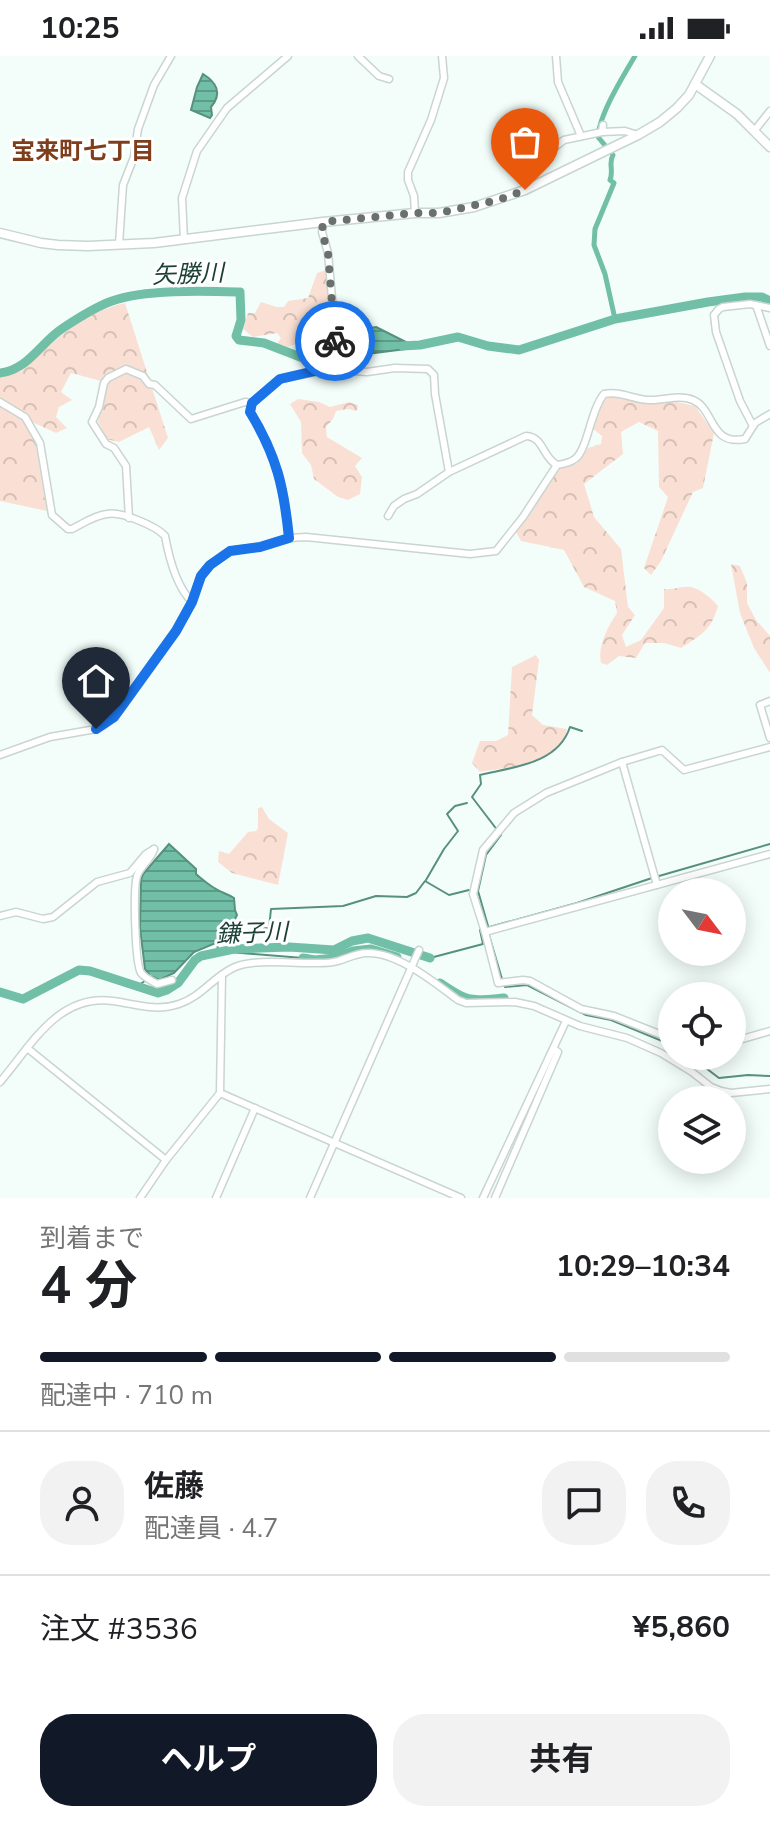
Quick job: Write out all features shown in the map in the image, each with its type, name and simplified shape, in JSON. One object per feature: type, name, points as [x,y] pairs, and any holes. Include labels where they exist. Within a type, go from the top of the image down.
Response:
[{"type":"street","points":[[119,244],[123,185],[134,157],[138,129],[154,85],[171,56]]},
{"type":"street","points":[[184,240],[182,198],[197,151],[227,108],[288,56]]},
{"type":"street","points":[[358,56],[379,76],[389,79]]},
{"type":"street","points":[[415,213],[408,172],[431,120],[444,78],[442,56]]},
{"type":"street","points":[[556,56],[558,82],[581,136]]},
{"type":"street","points":[[0,233],[58,245],[184,240],[323,222],[439,213],[498,200],[525,190],[660,122],[677,108],[710,56]]},
{"type":"street","points":[[695,84],[755,130],[770,147]]},
{"type":"street","points":[[755,130],[770,111]]},
{"type":"street","points":[[547,153],[564,140],[602,128],[638,135]]},
{"type":"street","points":[[323,222],[337,355],[332,367]]},
{"type":"street","points":[[753,426],[740,401],[714,315],[723,307],[756,305],[770,308]]},
{"type":"street","points":[[756,305],[770,346]]},
{"type":"street","points":[[289,538],[277,466],[250,412],[252,403],[280,379],[342,364],[354,371],[424,368],[432,371],[449,472]]},
{"type":"street","points":[[129,518],[126,466],[92,422],[105,380],[122,370],[130,370],[155,385],[191,419],[245,402],[252,403]]},
{"type":"street","points":[[0,755],[50,737],[96,729],[114,717],[176,631],[192,602],[201,576],[210,565],[230,551],[260,547],[289,538],[315,538],[470,554],[496,551],[557,465],[578,456],[600,399],[608,393],[623,393],[649,400],[691,399],[700,404],[724,437],[736,440],[745,439],[753,426],[770,414]]},
{"type":"street","points":[[0,402],[25,417],[40,443],[52,515],[72,529],[113,513],[154,527],[165,536],[177,579],[185,596],[192,602]]},
{"type":"street","points":[[388,516],[394,506],[449,472],[526,436],[538,441],[546,456],[557,465]]},
{"type":"street","points":[[770,701],[760,705],[770,738]]},
{"type":"street","points":[[658,1033],[614,1016],[581,1009],[530,981],[498,983],[473,894],[480,857],[518,809],[546,793],[622,762],[662,750],[684,770],[770,747]]},
{"type":"street","points":[[622,762],[657,885]]},
{"type":"street","points":[[0,916],[16,912],[43,919],[53,917],[97,882],[130,873],[154,849],[137,877],[135,928],[139,966],[142,974],[157,984],[172,980]]},
{"type":"street","points":[[485,932],[770,854]]},
{"type":"street","points":[[310,1198],[419,950]]},
{"type":"street","points":[[0,1082],[56,1016],[73,1006],[99,1000],[155,1008],[176,1005],[197,995],[239,966],[251,963],[324,963],[367,952],[392,958],[410,967],[466,1003],[526,1004],[595,1031],[627,1038],[661,1053],[721,1091],[731,1093],[770,1089]]},
{"type":"street","points":[[140,1198],[220,1093],[222,975]]},
{"type":"street","points":[[483,1198],[566,1021]]},
{"type":"street","points":[[746,1038],[770,1031]]},
{"type":"street","points":[[27,1048],[166,1160]]},
{"type":"street","points":[[495,1198],[558,1052],[554,1049]]},
{"type":"street","points":[[220,1093],[461,1198]]},
{"type":"street","points":[[216,1198],[255,1108]]},
{"type":"green space","points":[[326,270],[333,334],[325,333],[318,337],[328,346],[331,363],[304,365],[302,347],[298,343],[288,347],[277,344],[281,338],[277,333],[253,337],[243,329],[248,313],[255,313],[261,302],[284,307],[288,301],[308,298],[317,273]]},
{"type":"green space","points":[[125,303],[168,438],[159,450],[149,427],[119,442],[106,439],[98,421],[107,386],[101,381],[71,373],[61,392],[72,400],[59,407],[56,417],[67,428],[56,433],[32,422],[47,511],[0,501],[0,372],[20,372],[81,321]]},
{"type":"green space","points":[[609,396],[647,403],[677,402],[695,406],[714,433],[703,488],[693,492],[661,561],[651,575],[644,568],[668,497],[659,487],[658,431],[639,422],[621,432],[623,454],[584,484],[594,517],[621,549],[628,607],[635,615],[622,635],[626,647],[641,640],[664,608],[664,589],[691,587],[718,606],[708,627],[681,648],[664,643],[645,643],[636,658],[619,656],[607,665],[601,663],[600,657],[607,630],[617,613],[615,601],[584,587],[564,550],[521,541],[515,530],[557,468],[577,464],[588,448],[601,444],[602,436],[593,429],[600,406]]},
{"type":"green space","points":[[298,399],[330,407],[349,402],[358,405],[357,411],[336,411],[326,427],[327,437],[362,458],[355,466],[362,477],[360,494],[348,500],[338,497],[314,479],[311,465],[302,453],[301,422],[290,404]]},
{"type":"green space","points":[[731,564],[740,566],[747,583],[747,603],[770,636],[770,673],[754,648],[740,613]]},
{"type":"green space","points":[[536,655],[539,660],[532,715],[543,725],[567,729],[563,741],[556,750],[537,761],[480,772],[472,763],[480,741],[496,741],[508,735],[512,667]]},
{"type":"green space","points":[[262,807],[269,819],[288,833],[278,885],[232,873],[218,862],[219,851],[229,854],[248,832],[256,831],[258,808]]},
{"type":"shaded area","points":[[203,74],[214,84],[217,93],[210,118],[191,110]]},
{"type":"shaded area","points":[[376,327],[414,348],[367,354],[352,363],[346,359],[344,333]]},
{"type":"shaded area","points":[[169,844],[196,869],[200,878],[234,898],[237,915],[230,937],[194,952],[174,973],[159,980],[148,977],[145,969],[140,928],[141,880]]},
{"type":"waterway","points":[[615,319],[605,274],[594,245],[595,229],[614,183],[610,180],[613,155],[598,137],[607,107],[635,56]]},
{"type":"waterway","name":"矢勝川","points":[[0,373],[19,367],[55,334],[99,306],[141,294],[175,292],[240,292],[241,320],[236,336],[239,340],[264,343],[308,360],[340,361],[355,354]]},
{"type":"waterway","name":"矢勝川","points":[[402,346],[458,337],[488,346],[519,350],[615,319],[745,297],[762,297],[770,301]]},
{"type":"waterway","points":[[488,926],[478,891],[486,855],[501,835],[472,797],[481,784],[480,775],[533,762],[556,749],[570,727],[582,731]]},
{"type":"waterway","points":[[426,880],[458,831],[447,814],[455,806],[467,803]]},
{"type":"waterway","points":[[659,876],[770,844]]},
{"type":"waterway","points":[[486,928],[652,878]]},
{"type":"waterway","points":[[233,927],[246,930],[269,928],[271,909],[343,906],[376,896],[407,897],[416,893],[425,881],[449,895],[469,890]]},
{"type":"waterway","points":[[430,958],[483,944],[480,930]]},
{"type":"waterway","points":[[489,935],[502,979]]},
{"type":"waterway","name":"鎌子川","points":[[0,992],[23,999],[79,970],[158,993],[178,983],[201,956],[234,949],[289,947],[334,950],[352,941],[368,938],[430,958]]},
{"type":"waterway","points":[[217,942],[218,951],[303,958]]},
{"type":"waterway","name":"鎌子川","points":[[303,958],[335,958],[353,951],[371,949],[397,957]]},
{"type":"waterway","points":[[138,986],[146,980]]},
{"type":"waterway","name":"鎌子川","points":[[440,983],[470,999],[504,998]]},
{"type":"waterway","points":[[504,985],[527,985],[586,1015],[611,1020],[658,1039]]},
{"type":"waterway","points":[[708,1070],[719,1078],[770,1076]]},
{"type":"way so far","points":[[335,341],[323,222],[461,210],[525,190]]},
{"type":"district","name":"宝来町七丁目","points":[[83,151]]},
{"type":"route","points":[[96,729],[114,717],[176,631],[192,602],[201,576],[210,565],[230,551],[260,547],[289,538],[277,466],[250,412],[252,403],[280,379],[332,367],[337,355],[335,341]]}]
